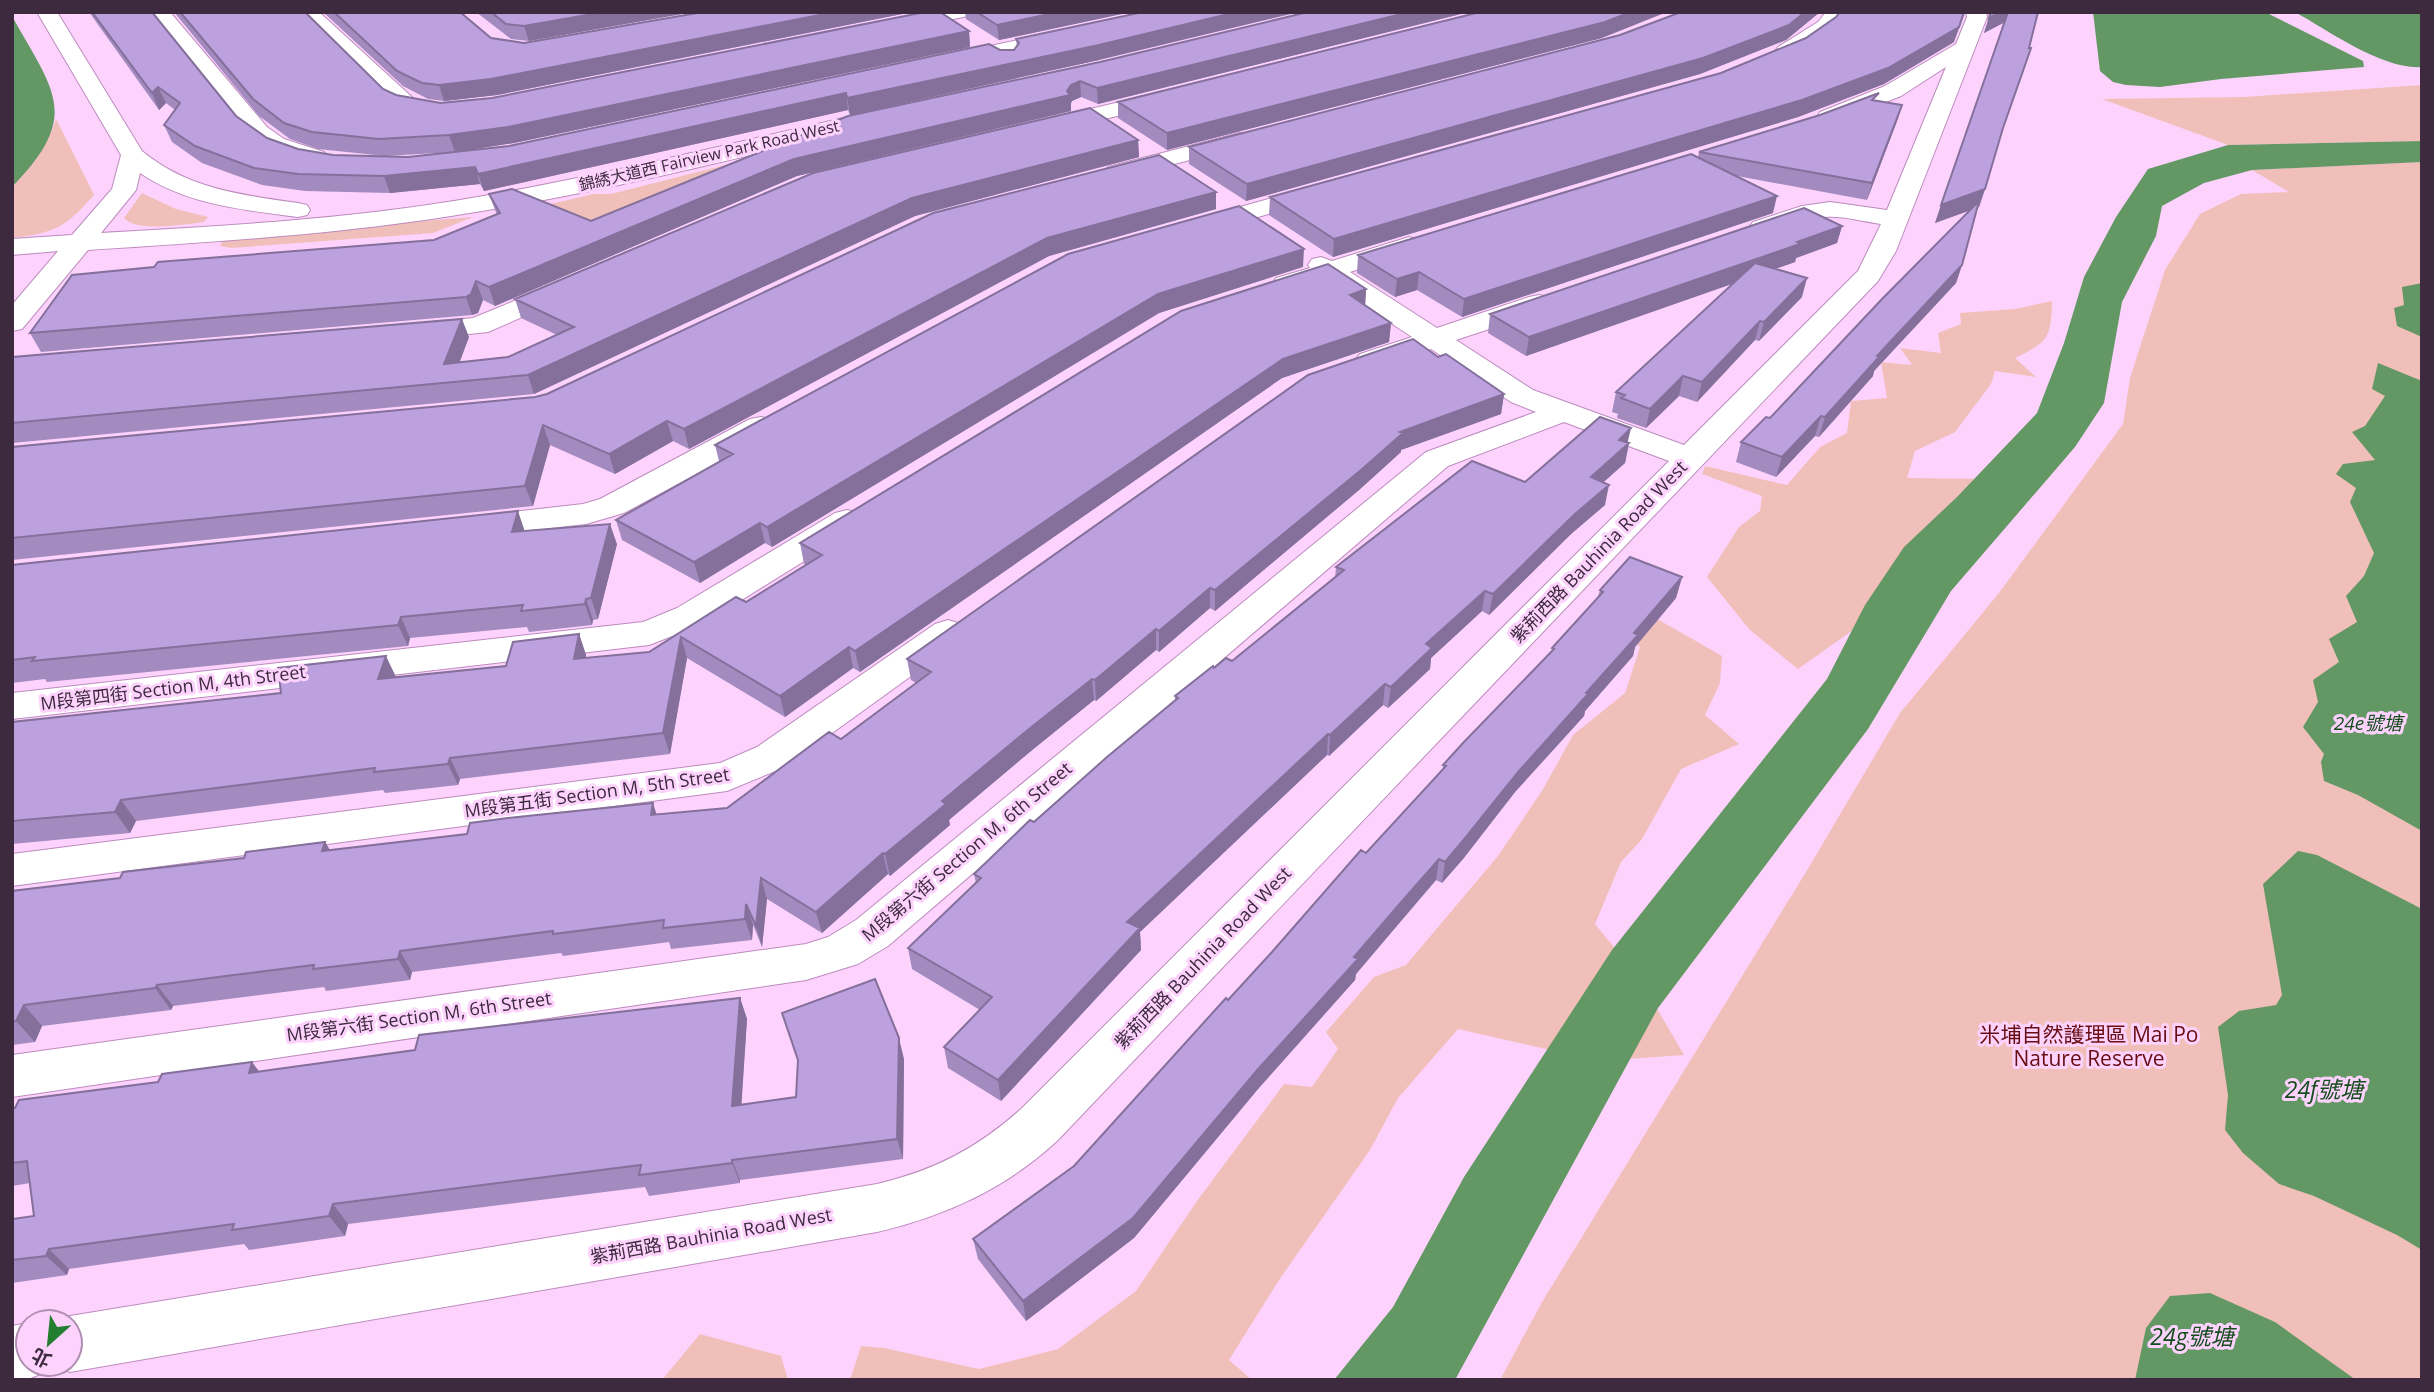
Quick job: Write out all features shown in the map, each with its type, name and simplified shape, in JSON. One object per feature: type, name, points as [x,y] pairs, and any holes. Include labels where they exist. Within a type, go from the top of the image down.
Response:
[{"type":"street","points":[[12,323],[124,190],[133,155],[47,12]]},
{"type":"street","points":[[159,12],[259,132],[276,144],[301,154],[335,161]]},
{"type":"street","points":[[308,12],[408,104],[425,109],[460,110]]},
{"type":"street","points":[[1766,60],[1798,45],[1825,26],[1836,12]]},
{"type":"street","name":"紫荊西路 Bauhinia Road West","points":[[84,1342],[877,1208],[918,1199],[967,1179],[1018,1146],[1869,275],[1896,219],[1919,111],[1965,47],[1977,18],[1976,12]]},
{"type":"street","points":[[874,29],[946,14],[1030,74]]},
{"type":"street","points":[[929,65],[1085,32]]},
{"type":"street","points":[[1807,124],[1868,102],[1915,79],[1965,47]]},
{"type":"street","points":[[1029,131],[1187,92]]},
{"type":"street","points":[[1062,95],[1116,130]]},
{"type":"street","points":[[1868,102],[1919,111]]},
{"type":"street","name":"錦綉大道西 Fairview Park Road West","points":[[12,247],[366,220],[532,195],[874,118]]},
{"type":"street","points":[[1096,177],[1254,136]]},
{"type":"street","name":"錦綉大道西 Fairview Park Road West","points":[[133,155],[155,174],[204,194],[366,220]]},
{"type":"street","points":[[1177,232],[1231,206],[1336,187]]},
{"type":"street","points":[[1231,206],[1522,397],[1691,458]]},
{"type":"street","points":[[1744,233],[1811,211],[1851,211],[1896,219]]},
{"type":"street","points":[[1263,291],[1435,237]]},
{"type":"street","points":[[382,334],[478,326],[588,278]]},
{"type":"street","points":[[1333,373],[1563,295]]},
{"type":"street","name":"M段第六街 Section M, 6th Street","points":[[12,1076],[793,964],[842,951],[872,933],[1437,459],[1563,412]]},
{"type":"street","points":[[435,530],[599,511],[623,501],[782,415]]},
{"type":"street","name":"M段第四街 Section M, 4th Street","points":[[12,706],[649,633],[690,616],[877,501]]},
{"type":"street","name":"M段第五街 Section M, 5th Street","points":[[12,870],[727,777],[771,757],[976,612]]},
{"type":"green space","points":[[2422,85],[2422,141],[2228,145],[2102,99],[2244,97]]},
{"type":"green space","points":[[56,119],[94,195],[59,227],[39,234],[12,238],[12,187],[38,156]]},
{"type":"green space","points":[[745,160],[594,225],[547,205],[593,194],[611,194]]},
{"type":"green space","name":"米埔自然護理區 Mai Po Nature Reserve","points":[[2422,162],[2422,1380],[1500,1380],[1542,1302],[1806,872],[1900,713],[1999,593],[2123,424],[2130,378],[2165,270],[2200,214],[2241,194],[2289,192],[2252,170]]},
{"type":"green space","points":[[142,193],[176,209],[208,217],[204,222],[174,226],[130,223],[124,218]]},
{"type":"green space","points":[[473,217],[433,233],[232,248],[220,246],[224,239],[241,235]]},
{"type":"green space","points":[[2052,301],[2049,332],[2035,348],[2015,358],[2036,377],[1995,371],[1991,384],[1955,432],[1915,451],[1907,478],[1992,479],[1880,611],[1798,669],[1750,630],[1707,577],[1739,527],[1760,511],[1762,496],[1702,474],[1705,466],[1787,485],[1820,447],[1847,433],[1851,401],[1887,398],[1881,362],[1912,365],[1900,348],[1941,353],[1938,333],[1961,324],[1960,313],[2015,309]]},
{"type":"green space","points":[[1645,612],[1722,656],[1720,683],[1705,715],[1739,744],[1681,769],[1642,839],[1621,862],[1595,924],[1638,976],[1684,1055],[1598,1061],[1458,1029],[1398,1098],[1370,1150],[1279,1280],[1229,1360],[1252,1380],[850,1380],[861,1346],[884,1348],[979,1369],[1058,1349],[1136,1291],[1197,1201],[1284,1084],[1312,1087],[1338,1049],[1326,1032],[1374,977],[1406,965],[1498,856],[1542,791],[1573,735],[1625,693],[1640,647],[1605,615]]},
{"type":"green space","points":[[700,1334],[781,1356],[788,1380],[662,1380]]},
{"type":"water","points":[[2093,12],[2265,12],[2363,61],[2364,67],[2160,87],[2126,85],[2113,82],[2100,71]]},
{"type":"water","points":[[2295,12],[2422,12],[2422,67],[2407,66],[2374,56]]},
{"type":"water","points":[[12,16],[49,85],[54,103],[54,121],[47,141],[34,162],[12,187]]},
{"type":"water","points":[[2422,141],[2422,162],[2252,170],[2204,183],[2162,206],[2156,236],[2122,302],[2104,403],[2075,447],[1951,591],[1868,729],[1658,1008],[1455,1380],[1334,1380],[1393,1307],[1464,1177],[1612,950],[1827,679],[1865,605],[1904,547],[1957,497],[2037,413],[2064,343],[2084,277],[2116,217],[2148,169],[2228,145]]},
{"type":"water","points":[[2422,283],[2422,337],[2397,326],[2394,308],[2404,305],[2402,287]]},
{"type":"water","name":"24e號塘","points":[[2378,363],[2422,381],[2422,831],[2358,795],[2324,781],[2321,762],[2324,754],[2303,727],[2318,702],[2313,680],[2339,662],[2329,639],[2357,622],[2346,596],[2364,576],[2374,553],[2350,502],[2356,488],[2336,474],[2343,464],[2375,460],[2352,432],[2365,426],[2385,396],[2372,389]]},
{"type":"water","name":"24f號塘","points":[[2298,851],[2317,855],[2422,909],[2422,1250],[2397,1235],[2314,1196],[2279,1184],[2243,1153],[2225,1130],[2228,1095],[2218,1027],[2239,1011],[2276,1005],[2282,995],[2263,884]]},
{"type":"water","name":"24g號塘","points":[[2210,1293],[2275,1322],[2356,1380],[2135,1380],[2146,1328],[2170,1296]]},
{"type":"building","points":[[92,12],[152,12],[236,116],[267,138],[298,149],[333,155],[408,157],[509,146],[989,44],[1000,50],[1014,50],[1019,43],[1016,39],[1143,12],[1237,12],[1099,45],[847,98],[846,93],[478,174],[475,167],[384,176],[298,174],[254,168],[195,146],[164,125],[180,103],[158,87],[152,93]]},
{"type":"building","points":[[180,12],[305,12],[383,89],[396,95],[440,103],[492,98],[925,12],[940,12],[969,31],[508,127],[449,135],[379,139],[312,132],[284,123],[253,99]]},
{"type":"building","points":[[334,12],[460,12],[491,38],[524,43],[703,12],[835,12],[491,79],[439,85],[422,83],[397,71]]},
{"type":"building","points":[[491,12],[604,12],[524,26],[506,24]]},
{"type":"building","points":[[977,12],[1059,12],[997,25]]},
{"type":"building","points":[[1308,12],[1410,12],[1097,88],[1080,81],[1071,85],[1067,91],[1070,95],[794,159],[489,287],[476,281],[471,294],[466,297],[30,333],[72,275],[154,267],[158,262],[434,240],[500,213],[489,194],[512,189],[591,221],[848,116],[1100,62]]},
{"type":"building","points":[[1480,12],[1631,12],[1605,22],[1167,133],[1118,102]]},
{"type":"building","points":[[1681,12],[1805,12],[1789,25],[1703,58],[1247,184],[1189,147],[1620,35]]},
{"type":"building","points":[[1840,12],[1964,12],[1959,27],[1888,68],[1802,100],[1334,239],[1270,197],[1721,73],[1806,38]]},
{"type":"building","points":[[2008,12],[2038,12],[2031,48],[1985,189],[1941,205]]},
{"type":"building","points":[[1879,93],[1872,100],[1902,105],[1872,183],[1699,152],[1820,115]]},
{"type":"building","points":[[1090,108],[1138,140],[912,198],[528,375],[12,423],[13,357],[462,319],[444,364],[508,357],[574,327],[515,299],[813,173]]},
{"type":"building","points":[[1691,154],[1777,196],[1464,299],[1419,272],[1397,279],[1358,255]]},
{"type":"building","points":[[1159,155],[1216,192],[1047,238],[684,429],[667,421],[609,454],[543,425],[525,486],[12,538],[12,447],[547,394],[933,213]]},
{"type":"building","points":[[1979,201],[1962,265],[1877,356],[1879,357],[1825,417],[1821,416],[1782,457],[1741,442],[1766,417],[1770,418]]},
{"type":"building","points":[[1239,206],[1304,249],[1158,294],[767,527],[760,523],[694,562],[616,520],[733,454],[715,445],[1068,254]]},
{"type":"building","points":[[1804,208],[1842,226],[1797,242],[1800,244],[1529,337],[1490,314]]},
{"type":"building","points":[[1755,263],[1807,278],[1764,322],[1760,321],[1702,382],[1683,376],[1650,409],[1621,398],[1625,395],[1616,392]]},
{"type":"building","points":[[1328,264],[1366,289],[1350,295],[1391,323],[1283,359],[855,651],[849,647],[780,696],[681,637],[663,733],[450,758],[448,764],[374,772],[375,768],[121,800],[115,812],[12,821],[12,722],[281,693],[278,668],[386,656],[378,679],[506,666],[513,642],[579,634],[574,659],[649,652],[736,597],[746,602],[822,555],[800,543],[1181,311]]},
{"type":"building","points":[[1413,339],[1438,357],[1446,354],[1504,394],[1400,432],[1403,433],[1361,470],[1215,590],[1210,588],[1159,631],[1156,629],[1095,680],[1092,679],[1029,729],[942,801],[946,804],[883,853],[816,912],[761,878],[756,926],[746,904],[745,919],[663,928],[664,920],[553,934],[553,931],[400,951],[398,959],[313,969],[314,965],[24,1005],[16,1021],[12,1022],[12,891],[120,878],[123,872],[244,858],[246,852],[325,842],[322,851],[467,834],[470,823],[508,818],[653,803],[651,815],[727,808],[829,732],[841,739],[931,672],[907,659],[1308,375]]},
{"type":"building","points":[[1600,417],[1631,428],[1619,440],[1629,443],[1591,477],[1609,485],[1575,514],[1493,594],[1485,591],[1426,644],[1432,648],[1391,687],[1385,684],[1328,734],[1127,922],[1140,928],[998,1080],[944,1047],[992,997],[908,948],[981,878],[974,874],[1030,820],[1034,822],[1178,698],[1175,696],[1226,658],[1232,661],[1344,570],[1336,567],[1472,461],[1525,482]]},
{"type":"building","points":[[518,511],[512,532],[610,524],[591,598],[586,599],[585,604],[521,611],[523,605],[401,617],[398,625],[32,661],[35,657],[12,660],[12,565]]},
{"type":"building","points":[[1630,557],[1682,577],[1634,633],[1638,635],[1519,771],[1445,862],[1439,859],[1354,957],[1358,959],[1259,1068],[1133,1218],[1023,1301],[973,1239],[1074,1166],[1226,998],[1228,1000],[1272,952],[1361,850],[1366,853],[1446,766],[1443,765],[1463,743],[1554,649],[1552,648],[1603,592],[1600,590]]},
{"type":"building","points":[[875,979],[899,1038],[897,1139],[639,1175],[641,1165],[333,1204],[329,1216],[232,1230],[234,1224],[49,1249],[46,1256],[12,1260],[12,1219],[34,1216],[27,1161],[12,1163],[12,1108],[15,1108],[19,1100],[158,1082],[162,1074],[252,1062],[249,1073],[415,1050],[419,1035],[740,998],[732,1106],[796,1097],[798,1060],[782,1013]]}]
